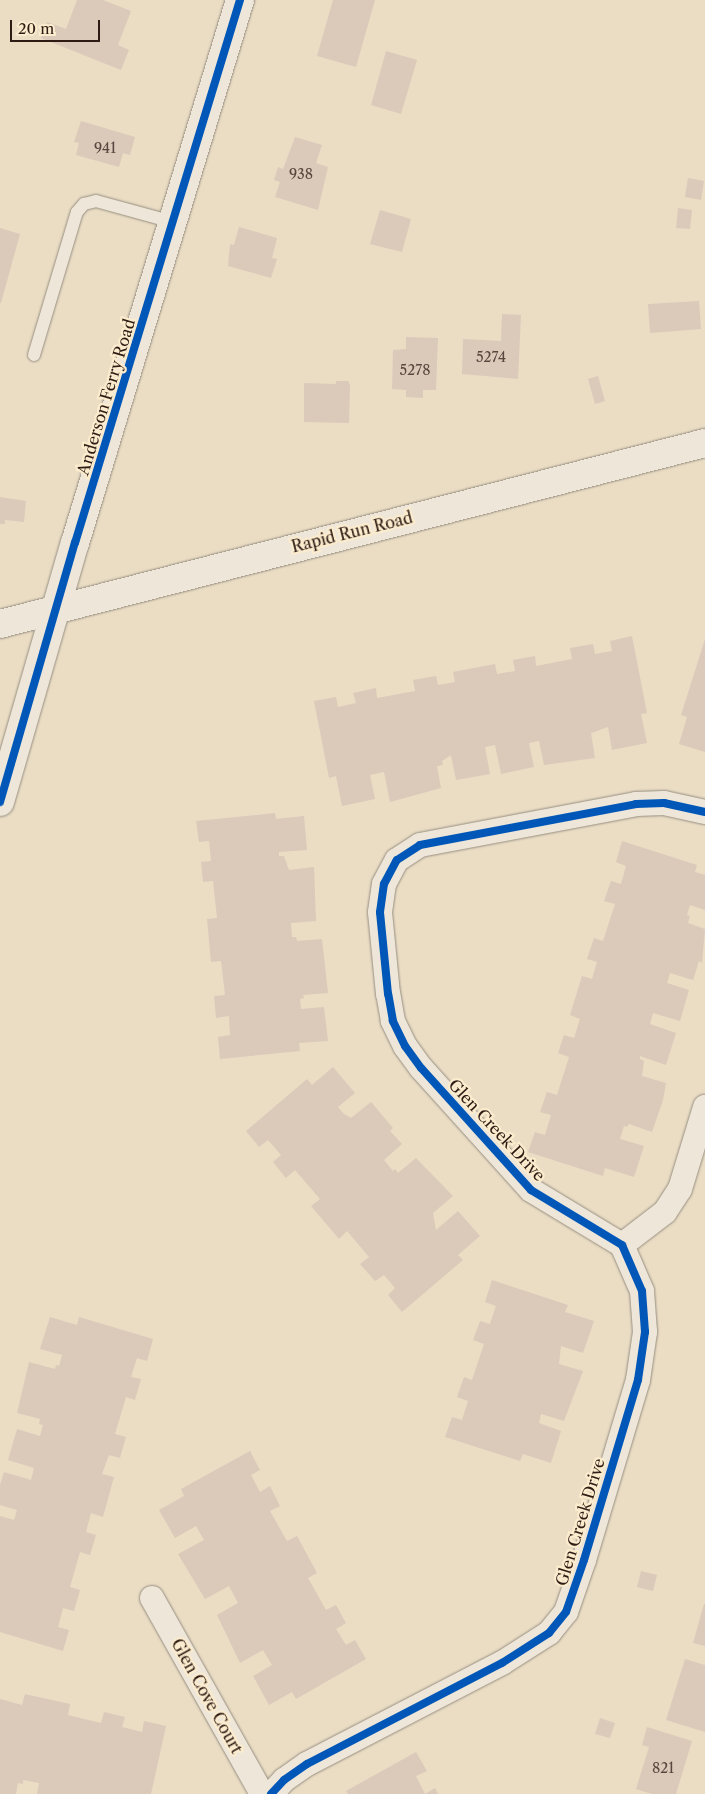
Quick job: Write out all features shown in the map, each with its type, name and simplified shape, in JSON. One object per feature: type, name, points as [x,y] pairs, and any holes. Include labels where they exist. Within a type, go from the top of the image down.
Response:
[{"type":"street","name":"Anderson Ferry Road","points":[[0,802],[58,608],[75,543],[240,0]]},
{"type":"street","name":"Rapid Run Road","points":[[0,624],[705,443]]},
{"type":"street","name":"Glen Creek Drive","points":[[271,1794],[284,1780],[307,1764],[502,1663],[549,1633],[566,1612],[638,1380],[644,1332],[642,1291],[622,1245],[531,1190],[421,1068],[405,1046],[393,1021],[384,967],[380,912],[384,884],[397,860],[420,846],[636,804],[664,802],[705,812]]},
{"type":"street","points":[[622,1245],[665,1212],[680,1189],[705,1107]]},
{"type":"street","name":"Glen Cove Court","points":[[152,1598],[262,1794]]},
{"type":"lane","points":[[34,355],[77,212],[84,204],[96,201],[173,222]]},
{"type":"building","points":[[77,0],[103,0],[131,11],[118,45],[129,50],[121,70],[41,38],[47,22],[66,29]]},
{"type":"building","points":[[333,0],[375,0],[356,67],[317,56]]},
{"type":"building","points":[[386,51],[417,60],[401,114],[371,105]]},
{"type":"building","points":[[81,121],[135,137],[130,155],[123,153],[119,167],[76,155],[79,143],[74,142]]},
{"type":"building","points":[[295,137],[322,145],[316,163],[328,167],[318,210],[275,197],[280,182],[274,180],[278,167],[283,169]]},
{"type":"building","points":[[688,178],[704,181],[701,200],[685,197]]},
{"type":"building","points":[[678,208],[692,210],[690,229],[676,228]]},
{"type":"building","points":[[380,210],[411,219],[402,252],[370,244]]},
{"type":"building","points":[[239,227],[277,238],[272,258],[277,259],[271,278],[228,266],[230,244],[234,245]]},
{"type":"building","points":[[0,228],[20,234],[1,303],[0,303]]},
{"type":"building","points":[[699,301],[701,329],[650,333],[648,304]]},
{"type":"building","points":[[502,314],[521,315],[518,379],[462,374],[463,339],[501,341]]},
{"type":"building","points":[[406,337],[438,338],[436,390],[423,390],[423,398],[406,397],[406,390],[392,389],[393,350],[406,349]]},
{"type":"building","points":[[598,376],[605,401],[595,404],[588,379]]},
{"type":"building","points":[[336,381],[348,381],[350,385],[349,423],[304,422],[304,383],[336,384]]},
{"type":"building","points":[[0,497],[26,501],[24,522],[5,520],[5,524],[0,524]]},
{"type":"building","points":[[632,636],[647,713],[641,714],[647,743],[612,750],[608,727],[591,733],[595,758],[544,765],[539,741],[529,743],[534,767],[501,774],[495,745],[485,747],[490,774],[456,780],[451,755],[442,761],[443,765],[437,766],[441,788],[390,802],[384,772],[370,775],[375,799],[342,806],[336,776],[329,778],[314,701],[336,697],[338,707],[356,703],[353,693],[376,688],[377,698],[415,691],[413,680],[436,676],[438,685],[455,682],[453,672],[495,664],[497,674],[515,671],[513,660],[535,656],[536,666],[572,659],[570,648],[593,644],[595,654],[612,651],[610,641]]},
{"type":"building","points":[[705,639],[705,752],[679,744],[687,717],[681,715]]},
{"type":"building","points":[[275,813],[276,819],[304,816],[307,850],[279,852],[279,856],[284,856],[289,870],[314,867],[316,921],[291,923],[292,937],[296,937],[297,941],[322,939],[328,993],[303,995],[304,998],[300,999],[301,1009],[324,1007],[328,1041],[299,1043],[300,1051],[220,1059],[218,1037],[230,1035],[229,1016],[216,1018],[214,996],[225,995],[221,961],[211,962],[207,919],[217,918],[213,881],[203,882],[201,862],[211,861],[209,841],[199,842],[196,821]]},
{"type":"building","points":[[622,841],[697,865],[695,872],[705,875],[705,910],[690,905],[687,915],[690,916],[688,923],[705,929],[702,963],[699,961],[693,980],[670,973],[667,983],[689,990],[680,1021],[653,1013],[650,1024],[676,1033],[666,1065],[640,1056],[640,1059],[644,1061],[642,1076],[666,1083],[663,1100],[652,1132],[629,1124],[627,1127],[624,1126],[620,1139],[644,1146],[634,1177],[605,1168],[603,1176],[528,1152],[535,1132],[545,1135],[551,1115],[540,1112],[547,1092],[557,1095],[569,1057],[558,1053],[564,1035],[574,1038],[580,1019],[570,1015],[582,976],[592,979],[597,962],[587,959],[594,938],[603,941],[615,904],[604,901],[611,881],[621,884],[626,866],[616,862]]},
{"type":"building","points":[[333,1067],[355,1093],[338,1107],[344,1114],[351,1118],[371,1102],[393,1128],[390,1131],[402,1144],[384,1160],[393,1171],[395,1169],[398,1173],[416,1158],[453,1196],[433,1213],[436,1230],[458,1211],[480,1236],[458,1255],[463,1260],[402,1312],[388,1295],[395,1288],[384,1275],[375,1281],[360,1264],[369,1257],[347,1231],[339,1239],[311,1206],[320,1199],[295,1170],[286,1178],[273,1162],[281,1155],[268,1140],[259,1147],[246,1131],[307,1079],[312,1085]]},
{"type":"building","points":[[492,1280],[568,1305],[565,1312],[594,1321],[583,1353],[561,1346],[559,1364],[583,1371],[564,1421],[541,1414],[539,1423],[561,1431],[551,1463],[523,1454],[520,1461],[445,1437],[452,1417],[462,1420],[468,1401],[457,1397],[464,1377],[472,1380],[484,1344],[473,1340],[480,1321],[490,1324],[496,1306],[485,1302]]},
{"type":"building","points":[[50,1317],[77,1325],[79,1317],[153,1339],[147,1361],[137,1358],[131,1377],[141,1379],[135,1400],[126,1397],[115,1434],[126,1437],[120,1458],[109,1455],[102,1474],[114,1477],[103,1517],[91,1513],[86,1532],[96,1535],[90,1555],[80,1552],[70,1587],[80,1590],[74,1611],[63,1608],[58,1627],[69,1630],[63,1651],[0,1632],[0,1516],[14,1520],[17,1510],[0,1505],[0,1485],[4,1472],[31,1480],[34,1468],[8,1460],[17,1429],[40,1436],[43,1425],[39,1424],[40,1419],[17,1413],[29,1362],[55,1369],[56,1365],[59,1366],[62,1355],[40,1349]]},
{"type":"building","points":[[250,1451],[260,1470],[251,1475],[260,1492],[270,1486],[280,1506],[270,1511],[287,1541],[297,1536],[317,1573],[308,1578],[326,1610],[336,1605],[346,1623],[336,1629],[346,1645],[355,1640],[366,1659],[296,1699],[292,1692],[269,1705],[253,1676],[272,1665],[263,1650],[240,1663],[217,1615],[238,1603],[229,1586],[205,1599],[178,1554],[204,1540],[196,1526],[175,1538],[159,1510],[184,1496],[181,1489]]},
{"type":"building","points":[[641,1571],[657,1575],[653,1591],[637,1587]]},
{"type":"building","points":[[705,1604],[705,1646],[693,1643]]},
{"type":"building","points":[[685,1659],[705,1665],[705,1732],[666,1720]]},
{"type":"building","points":[[25,1694],[70,1704],[68,1715],[101,1723],[104,1712],[125,1717],[122,1727],[142,1732],[144,1721],[166,1726],[151,1794],[37,1794],[39,1783],[23,1780],[23,1784],[18,1783],[16,1794],[0,1794],[0,1699],[22,1705]]},
{"type":"building","points":[[600,1718],[615,1723],[610,1738],[595,1734]]},
{"type":"building","points":[[647,1727],[692,1741],[676,1794],[652,1794],[636,1789],[649,1747],[642,1745]]},
{"type":"building","points":[[416,1752],[427,1771],[416,1776],[425,1794],[348,1794],[346,1791]]},
{"type":"building","points":[[435,1788],[438,1794],[425,1794]]},
{"type":"cycle path","points":[[0,802],[75,543],[240,0]]},
{"type":"cycle path","points":[[271,1794],[284,1780],[307,1764],[502,1663],[549,1633],[566,1612],[584,1560],[638,1380],[645,1332],[642,1291],[622,1245],[531,1190],[421,1068],[405,1046],[393,1021],[388,994],[380,912],[384,884],[397,860],[420,845],[636,804],[664,803],[705,812]]}]
